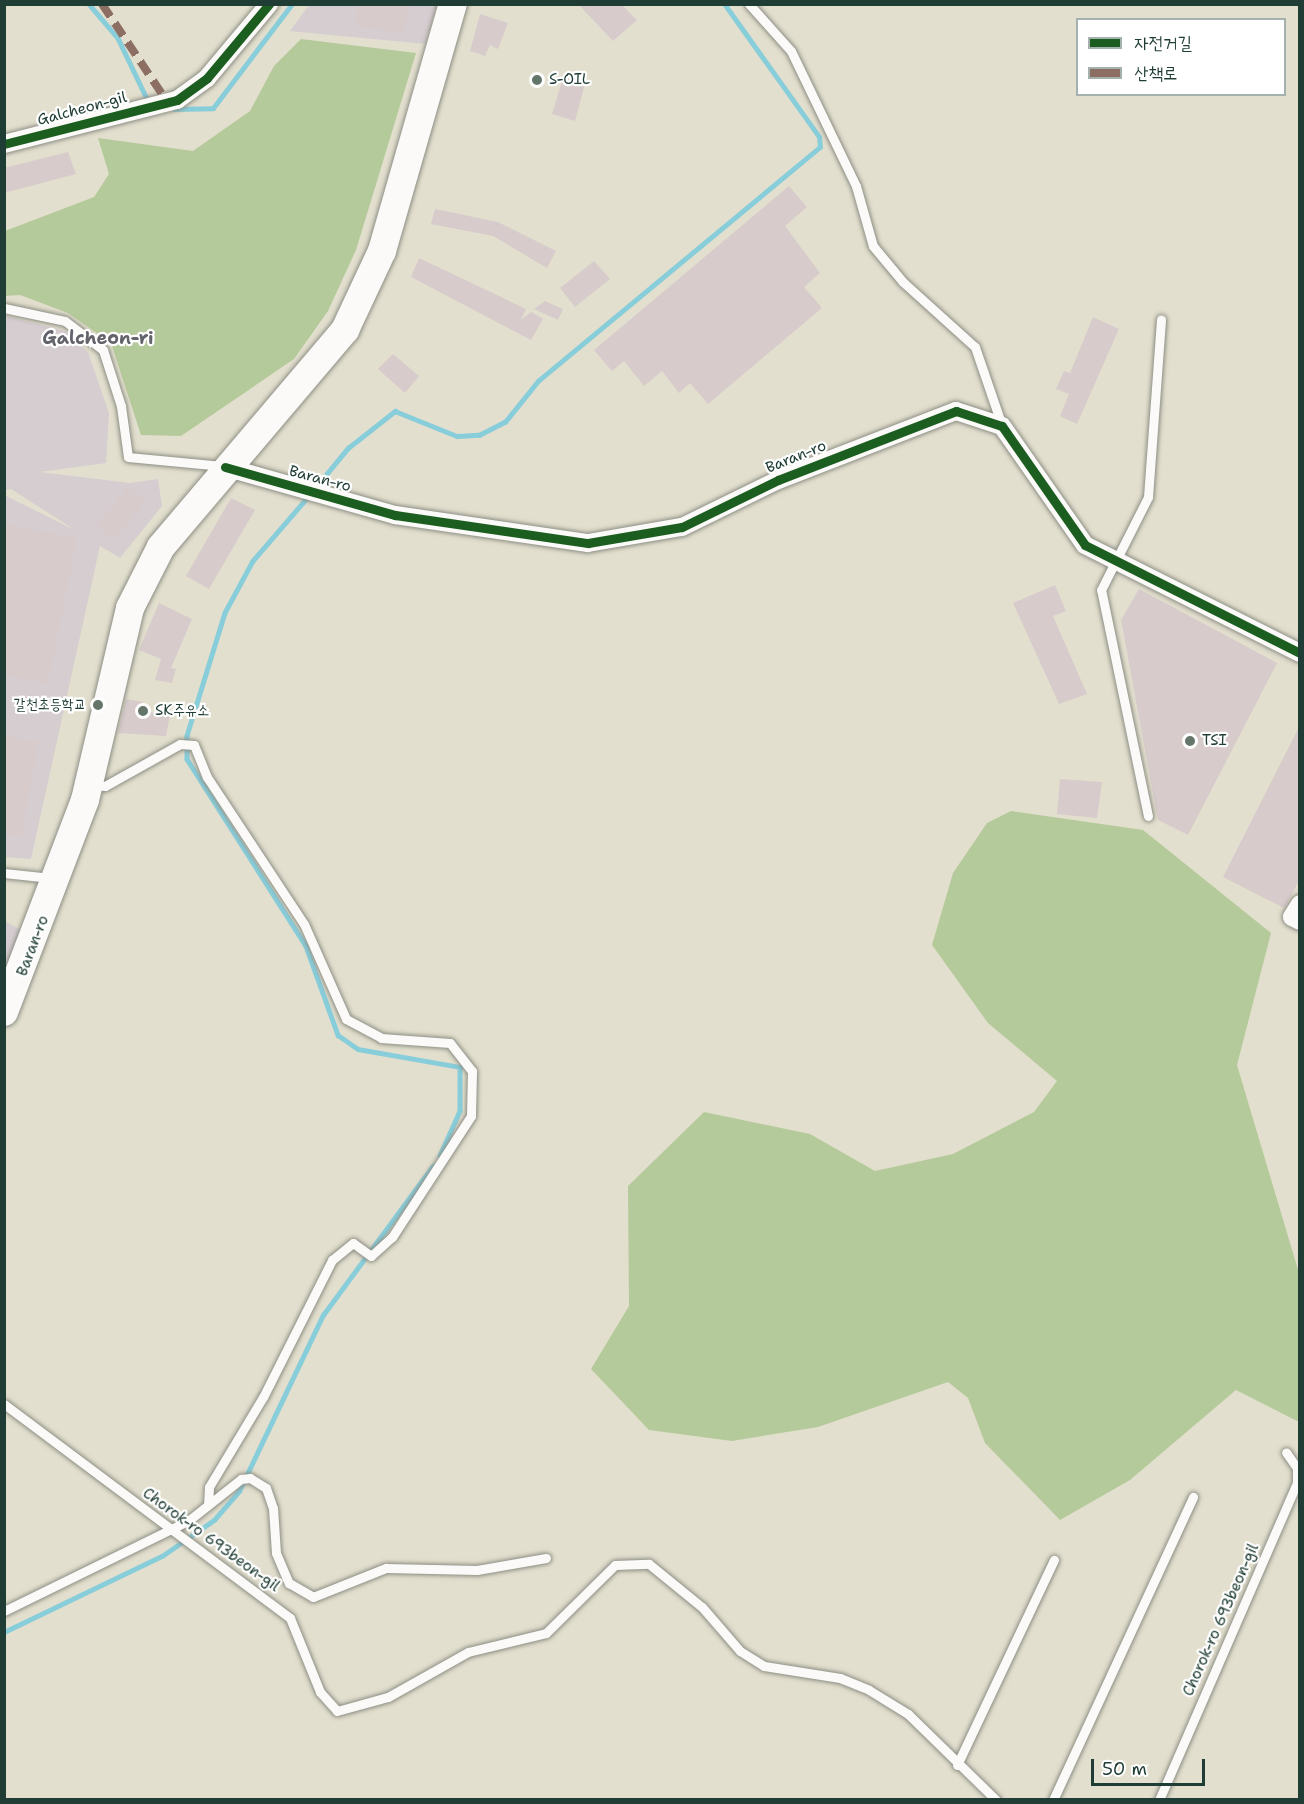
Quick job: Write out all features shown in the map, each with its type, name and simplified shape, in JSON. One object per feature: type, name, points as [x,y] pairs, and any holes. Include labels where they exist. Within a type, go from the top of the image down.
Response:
[{"type":"main road","name":"Baran-ro","points":[[4,1012],[59,879],[88,785],[130,608],[161,547],[225,467],[345,330],[382,251],[453,4]]},
{"type":"street","name":"Galcheon-gil","points":[[4,144],[177,100],[207,78],[269,4]]},
{"type":"street","name":"Baran-ro","points":[[225,467],[287,486],[406,517],[588,543],[681,527],[778,480],[956,411],[1002,426]]},
{"type":"street","points":[[1002,426],[1085,545],[1299,653]]},
{"type":"street","points":[[1299,904],[1292,917],[1299,921]]},
{"type":"lane","points":[[749,4],[791,51],[856,186],[873,246],[975,347],[1002,426]]},
{"type":"lane","name":"Baran-ro","points":[[4,308],[66,321],[103,350],[121,406],[128,457],[225,467]]},
{"type":"lane","points":[[1148,816],[1101,590],[1114,560],[1148,497],[1161,319]]},
{"type":"lane","points":[[88,785],[105,786],[180,744],[195,745],[207,777],[304,924],[346,1019],[375,1036],[450,1043],[472,1071],[471,1116],[392,1237],[371,1256],[352,1243],[332,1260],[312,1293],[263,1397],[209,1487],[208,1505]]},
{"type":"lane","points":[[4,873],[59,879]]},
{"type":"lane","name":"Chorok-ro 693beon-gil","points":[[4,1404],[169,1531],[290,1618],[320,1692],[337,1711],[388,1697],[468,1652],[546,1633],[615,1565],[649,1564],[702,1607],[740,1651],[764,1666],[840,1678],[869,1690],[908,1714],[957,1765],[996,1800]]},
{"type":"lane","name":"Chorok-ro 693beon-gil","points":[[1159,1800],[1297,1483],[1297,1468],[1286,1452]]},
{"type":"lane","points":[[4,1611],[169,1531],[241,1479],[250,1478],[266,1488],[273,1508],[276,1553],[290,1583],[313,1597],[386,1568],[477,1570],[546,1558]]},
{"type":"lane","points":[[1053,1800],[1192,1497]]},
{"type":"lane","points":[[957,1765],[1054,1560]]},
{"type":"shaded area","points":[[309,5],[437,5],[425,44],[290,31]]},
{"type":"shaded area","points":[[5,316],[65,331],[88,352],[109,413],[106,463],[40,472],[130,483],[158,479],[162,506],[120,558],[100,546],[31,859],[5,857],[4,495],[75,530],[11,489],[5,490]]},
{"type":"shaded area","points":[[5,921],[29,935],[5,978]]},
{"type":"green space","points":[[301,39],[416,53],[356,250],[328,311],[294,359],[181,436],[141,435],[111,343],[68,313],[20,295],[5,296],[5,231],[94,197],[109,174],[98,138],[193,151],[250,111],[274,66]]},
{"type":"green space","points":[[1011,811],[1143,830],[1271,933],[1237,1065],[1299,1273],[1299,1422],[1236,1390],[1130,1480],[1060,1520],[985,1443],[968,1398],[948,1382],[818,1427],[732,1441],[649,1430],[591,1369],[629,1306],[628,1186],[704,1112],[810,1134],[875,1171],[953,1154],[1034,1112],[1057,1081],[988,1023],[932,945],[953,873],[987,823]]},
{"type":"building","points":[[358,4],[410,4],[403,34],[354,25]]},
{"type":"building","points":[[578,4],[621,4],[637,20],[613,41]]},
{"type":"building","points":[[480,14],[508,23],[498,49],[490,45],[485,56],[470,51]]},
{"type":"building","points":[[562,81],[584,87],[575,121],[552,114]]},
{"type":"building","points":[[68,152],[76,174],[4,193],[4,168]]},
{"type":"building","points":[[789,186],[807,207],[785,226],[820,273],[804,287],[822,308],[708,404],[690,383],[679,393],[662,371],[644,386],[624,361],[612,371],[594,350]]},
{"type":"building","points":[[435,209],[498,222],[556,251],[547,268],[493,236],[431,224]]},
{"type":"building","points":[[419,258],[526,309],[521,320],[531,312],[543,319],[531,340],[411,277]]},
{"type":"building","points":[[594,261],[610,279],[575,307],[560,288]]},
{"type":"building","points":[[545,301],[563,309],[558,320],[534,309]]},
{"type":"building","points":[[1093,317],[1119,329],[1077,424],[1060,416],[1069,394],[1056,389],[1064,371],[1070,373]]},
{"type":"building","points":[[393,354],[419,376],[405,393],[378,369]]},
{"type":"building","points":[[128,487],[146,501],[114,540],[96,525]]},
{"type":"building","points":[[231,498],[255,510],[209,589],[186,576]]},
{"type":"building","points":[[4,524],[77,539],[48,684],[4,675]]},
{"type":"building","points":[[1055,585],[1066,611],[1053,616],[1087,694],[1059,704],[1013,603]]},
{"type":"building","name":"TSI","points":[[1139,589],[1277,663],[1188,835],[1158,820],[1121,620]]},
{"type":"building","points":[[159,603],[192,619],[171,668],[176,669],[172,683],[155,680],[161,659],[139,650]]},
{"type":"building","points":[[126,699],[143,702],[141,711],[170,715],[166,736],[118,733]]},
{"type":"building","points":[[1299,727],[1299,881],[1284,908],[1223,877]]},
{"type":"building","points":[[4,736],[39,742],[21,837],[4,834]]},
{"type":"building","points":[[1060,779],[1102,782],[1097,818],[1057,814]]},
{"type":"waterway","points":[[89,4],[118,38],[149,103]]},
{"type":"waterway","points":[[174,109],[213,108],[292,4]]},
{"type":"waterway","points":[[315,488],[348,448],[395,411],[457,436],[479,435],[505,422],[538,381],[820,147],[819,137],[724,4]]},
{"type":"waterway","points":[[310,495],[253,561],[225,613],[187,736],[187,759],[306,946],[338,1035],[358,1049],[460,1067],[460,1111],[440,1156]]},
{"type":"waterway","points":[[4,1632],[162,1556],[214,1520],[239,1491],[323,1315],[433,1166]]},
{"type":"marked path","points":[[102,4],[168,103]]},
{"type":"cycle path","points":[[4,144],[177,100],[207,78],[269,4]]},
{"type":"cycle path","points":[[225,467],[395,515],[588,543],[682,527],[778,480],[956,411],[1002,426],[1085,545],[1300,653]]},
{"type":"place","name":"S-OIL","points":[[537,80]]},
{"type":"place","name":"갈천초등학교","points":[[98,705]]},
{"type":"place","name":"SK주유소","points":[[143,711]]},
{"type":"place","name":"TSI","points":[[1190,741]]},
{"type":"district","name":"Galcheon-ri","points":[[98,338]]}]
